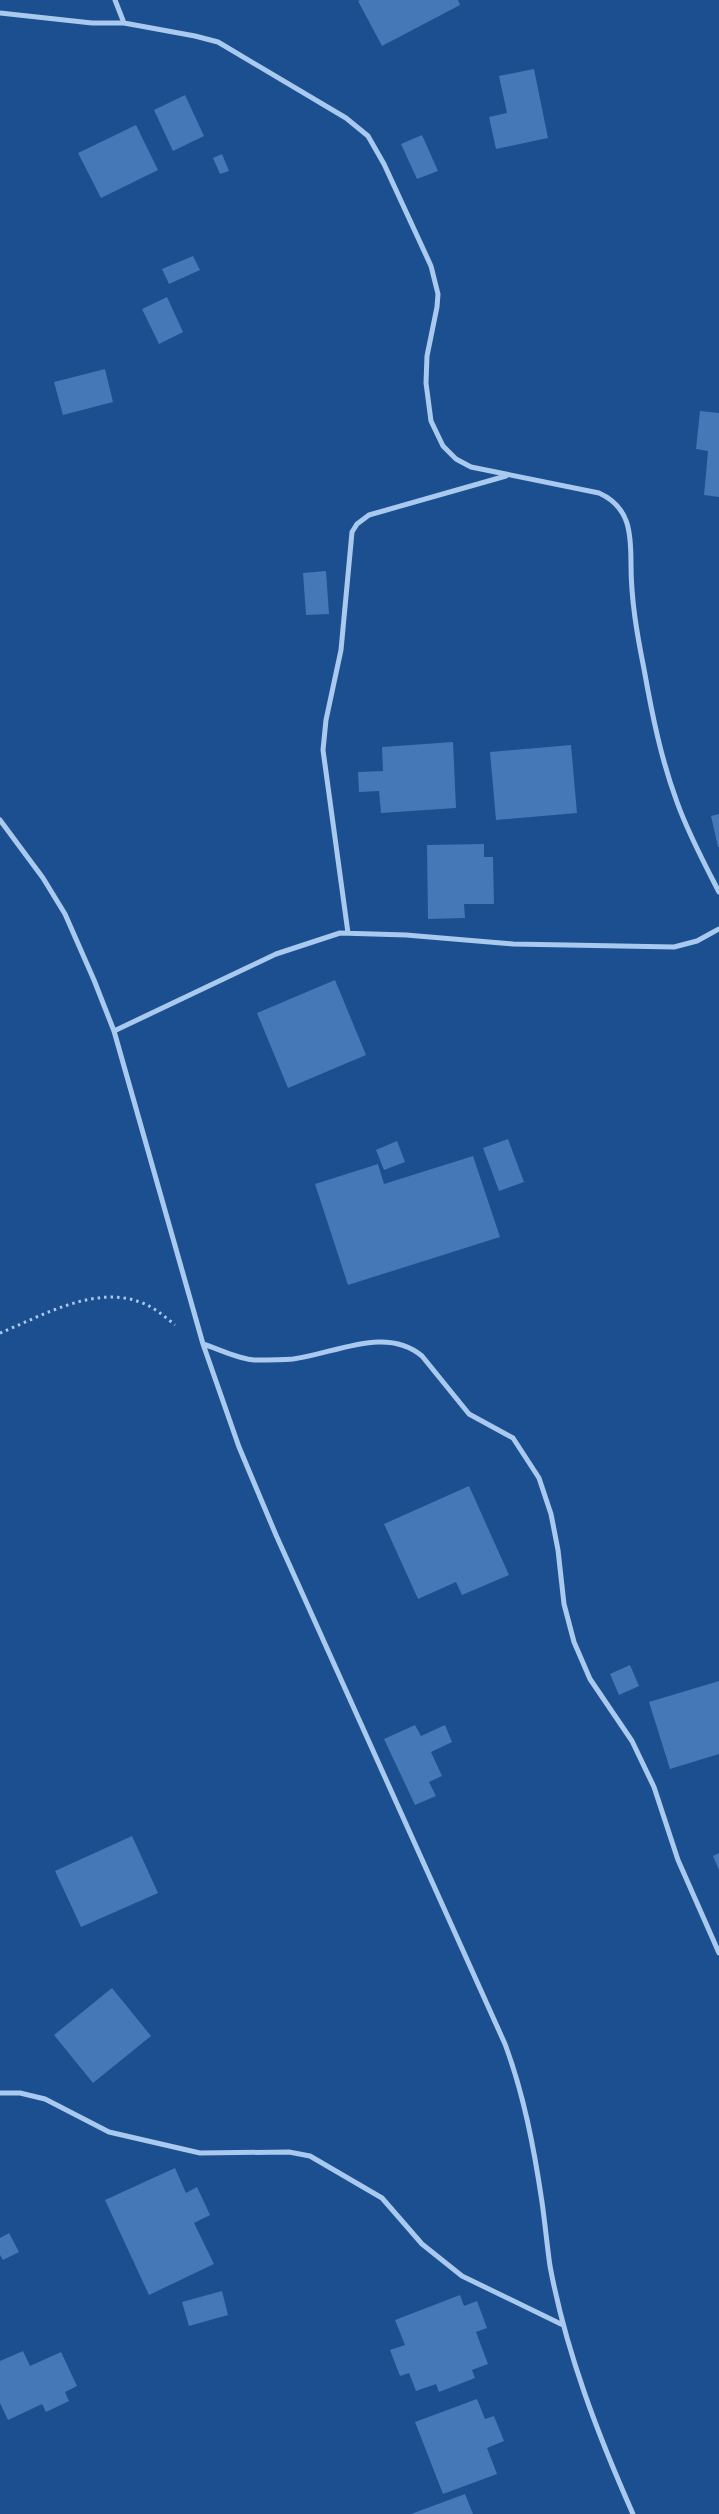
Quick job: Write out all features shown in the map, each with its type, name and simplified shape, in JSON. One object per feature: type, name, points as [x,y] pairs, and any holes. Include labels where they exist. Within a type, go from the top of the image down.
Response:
[{"type":"street","points":[[115,0],[124,23]]},
{"type":"street","points":[[0,13],[92,23],[124,23],[218,42],[346,118],[368,136],[384,164],[432,266],[438,294],[427,356],[426,383],[431,421],[443,446],[456,459],[471,467],[506,476],[599,493],[612,499],[620,509],[627,525],[631,549],[631,601],[654,725],[677,803],[719,892]]},
{"type":"street","points":[[348,933],[323,750],[326,720],[341,650],[352,532],[356,524],[369,515],[506,476]]},
{"type":"street","points":[[0,820],[43,878],[64,914],[114,1031],[203,1344],[239,1448],[276,1535],[505,2044],[518,2078],[542,2202],[550,2266],[563,2325],[609,2458],[633,2514]]},
{"type":"street","points":[[114,1031],[276,954],[331,935],[348,933],[513,944],[674,947],[697,941],[719,928]]},
{"type":"street","points":[[203,1344],[252,1360],[293,1359],[368,1343],[399,1343],[414,1349],[422,1356],[469,1414],[513,1438],[524,1453],[545,1494],[558,1550],[564,1604],[581,1660],[590,1679],[632,1741],[654,1787],[678,1860],[719,1953]]},
{"type":"street","points":[[0,2093],[20,2093],[45,2099],[109,2132],[200,2153],[289,2152],[310,2156],[382,2198],[422,2244],[462,2276],[563,2325]]},
{"type":"path","points":[[0,1333],[90,1299],[108,1297],[141,1302],[160,1312],[203,1344]]},
{"type":"building","points":[[458,0],[460,5],[382,46],[358,1]]},
{"type":"building","points":[[534,69],[548,138],[496,149],[489,117],[507,113],[499,76]]},
{"type":"building","points":[[185,95],[204,136],[173,151],[154,110]]},
{"type":"building","points":[[136,125],[158,170],[101,198],[78,153]]},
{"type":"building","points":[[422,135],[438,171],[417,179],[401,144]]},
{"type":"building","points":[[222,154],[229,171],[220,174],[213,158]]},
{"type":"building","points":[[193,256],[200,270],[169,284],[162,269]]},
{"type":"building","points":[[167,297],[183,332],[159,344],[142,309]]},
{"type":"building","points":[[105,369],[113,402],[63,415],[54,382]]},
{"type":"building","points":[[700,411],[719,413],[719,497],[704,495],[708,451],[696,449]]},
{"type":"building","points":[[326,571],[329,614],[306,615],[303,573]]},
{"type":"building","points":[[453,742],[456,808],[381,813],[379,791],[359,792],[358,772],[383,771],[382,747]]},
{"type":"building","points":[[571,745],[577,813],[496,820],[490,752]]},
{"type":"building","points":[[719,814],[719,847],[718,847],[711,816]]},
{"type":"building","points":[[484,844],[484,857],[493,857],[494,904],[464,904],[465,918],[428,919],[427,845]]},
{"type":"building","points":[[335,980],[366,1055],[288,1088],[257,1013]]},
{"type":"building","points":[[508,1139],[524,1182],[499,1191],[483,1148]]},
{"type":"building","points":[[397,1141],[405,1162],[384,1170],[376,1150]]},
{"type":"building","points":[[473,1156],[500,1237],[348,1285],[315,1184],[378,1164],[384,1184]]},
{"type":"building","points":[[469,1486],[509,1575],[462,1595],[456,1582],[418,1599],[384,1524]]},
{"type":"building","points":[[630,1665],[639,1686],[619,1695],[610,1674]]},
{"type":"building","points":[[719,1681],[719,1754],[670,1769],[649,1702]]},
{"type":"building","points":[[415,1725],[421,1736],[445,1725],[452,1742],[431,1752],[442,1776],[429,1782],[436,1796],[415,1805],[384,1739]]},
{"type":"building","points":[[132,1836],[158,1893],[81,1927],[55,1871]]},
{"type":"building","points":[[719,1853],[719,1870],[713,1856]]},
{"type":"building","points":[[112,1988],[151,2036],[93,2083],[54,2035]]},
{"type":"building","points":[[175,2168],[186,2193],[197,2187],[210,2215],[194,2223],[214,2264],[149,2295],[105,2200]]},
{"type":"building","points":[[9,2233],[19,2252],[3,2260],[0,2255],[0,2238]]},
{"type":"building","points":[[222,2291],[228,2315],[189,2326],[182,2302]]},
{"type":"building","points":[[460,2295],[464,2306],[477,2301],[487,2328],[476,2332],[488,2364],[472,2370],[475,2378],[439,2392],[436,2384],[416,2391],[409,2373],[400,2376],[390,2350],[405,2345],[395,2320]]},
{"type":"building","points":[[23,2351],[30,2366],[61,2352],[77,2386],[65,2392],[69,2401],[46,2412],[42,2404],[8,2420],[0,2403],[0,2361]]},
{"type":"building","points":[[477,2399],[485,2419],[494,2416],[504,2441],[487,2448],[497,2474],[443,2494],[415,2422]]},
{"type":"building","points":[[465,2494],[473,2514],[411,2514]]}]
